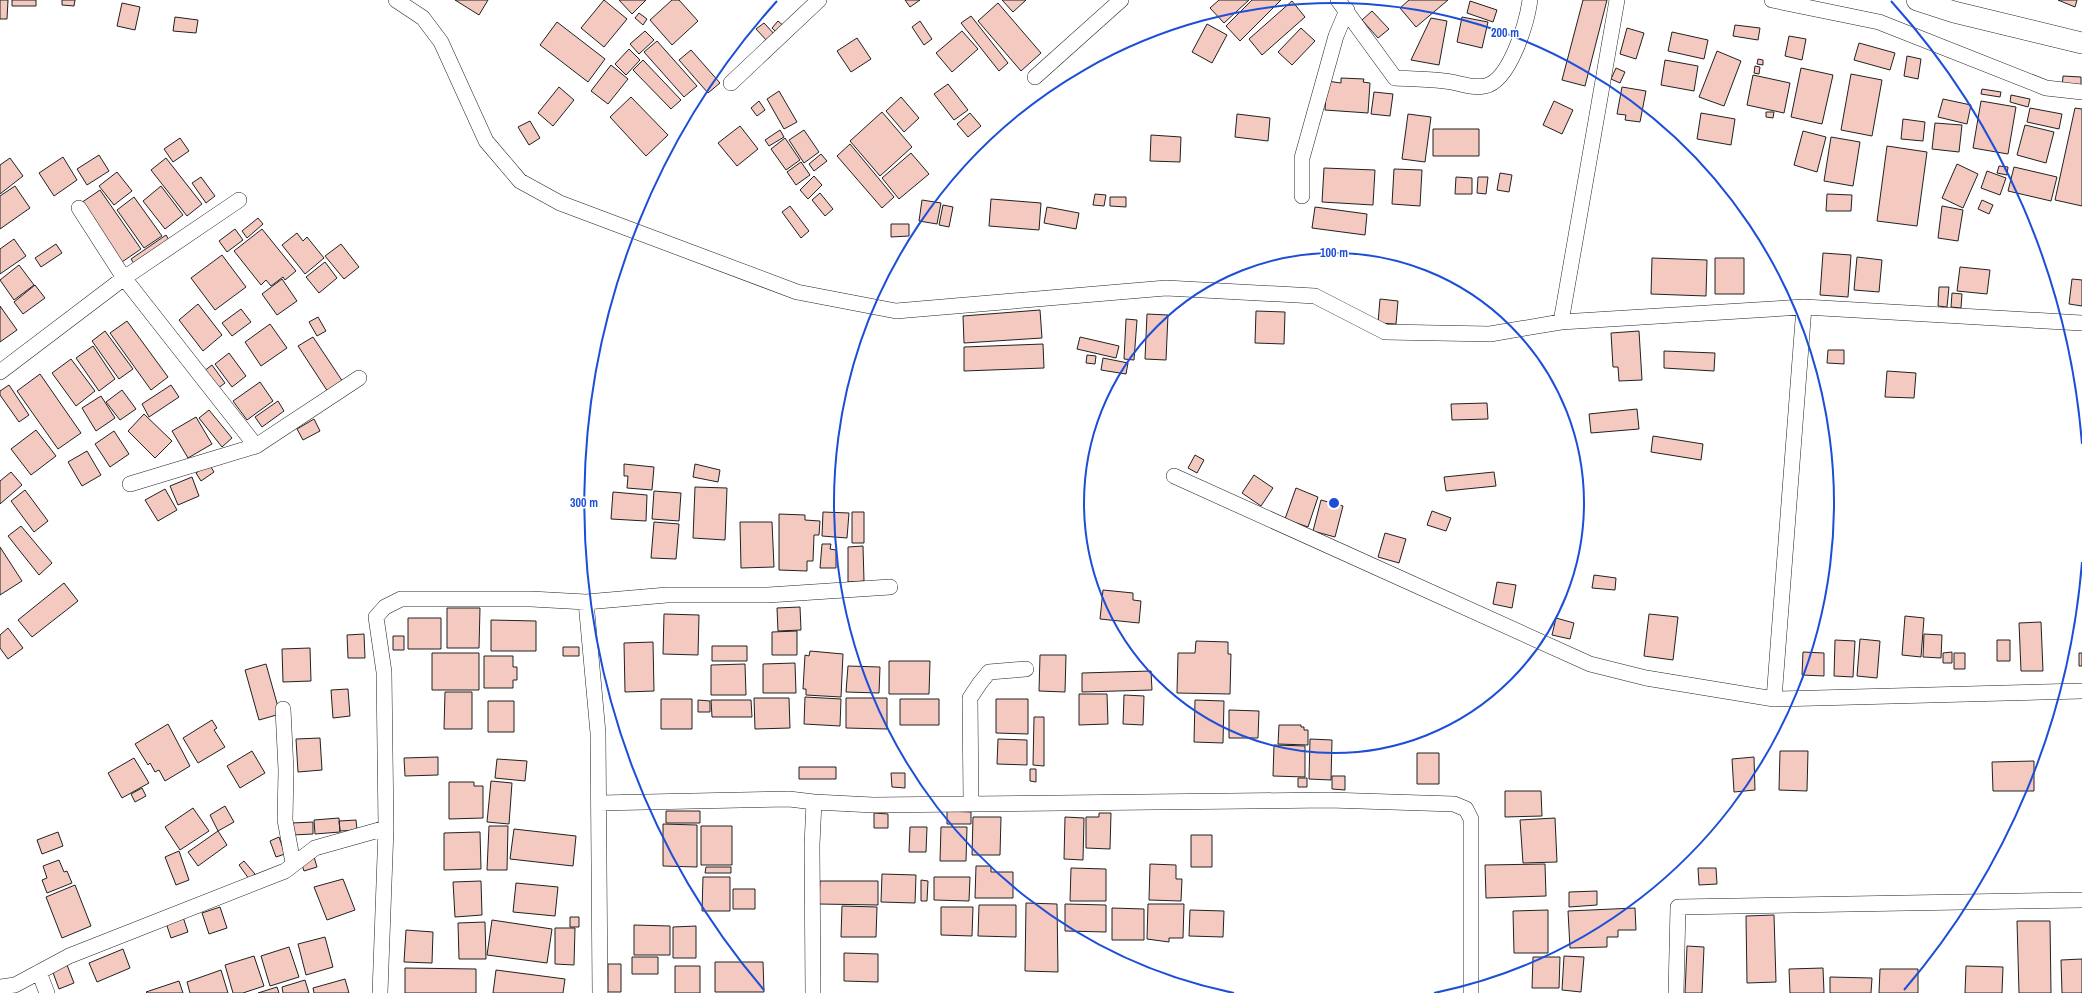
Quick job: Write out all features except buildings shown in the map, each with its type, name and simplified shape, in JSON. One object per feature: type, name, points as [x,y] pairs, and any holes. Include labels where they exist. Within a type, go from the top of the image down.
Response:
[{"type":"main road","points":[[1917,0],[1954,12],[2082,42]]},
{"type":"street","points":[[396,0],[423,18],[441,42],[486,141],[520,181],[560,203],[797,292],[896,311],[1166,288],[1315,296],[1385,332],[1490,334],[1561,322],[1804,307],[2082,323]]},
{"type":"street","points":[[731,83],[818,0]]},
{"type":"street","points":[[1035,77],[1121,0]]},
{"type":"street","points":[[1343,5],[1395,78],[1444,81],[1471,87],[1487,86],[1502,74],[1517,49],[1528,14],[1530,0]]},
{"type":"street","points":[[1561,322],[1617,0]]},
{"type":"street","points":[[1772,0],[1879,22],[1946,48],[1995,70],[2046,88],[2082,92]]},
{"type":"street","points":[[1302,196],[1302,158],[1336,36],[1343,5]]},
{"type":"street","points":[[0,372],[124,278],[239,200]]},
{"type":"street","points":[[79,208],[124,278],[256,446]]},
{"type":"street","points":[[1774,699],[1804,307]]},
{"type":"street","points":[[130,484],[256,446],[359,378]]},
{"type":"street","points":[[1174,476],[1590,664],[1646,678],[1774,699],[2082,691]]},
{"type":"street","points":[[380,993],[386,828],[384,672],[376,617],[385,607],[401,598],[531,599],[586,602],[666,595],[768,595],[890,587]]},
{"type":"street","points":[[586,602],[598,733],[600,803],[600,993]]},
{"type":"street","points":[[971,802],[970,698],[989,672],[1026,669]]},
{"type":"street","points":[[283,709],[286,770],[285,820],[293,864]]},
{"type":"street","points":[[600,803],[789,799],[814,802],[873,805],[971,802],[1114,803],[1329,800],[1454,804],[1466,809],[1471,819],[1471,993]]},
{"type":"street","points":[[813,993],[812,845],[814,802]]},
{"type":"street","points":[[0,987],[14,984],[70,956],[285,871],[315,848],[386,828]]},
{"type":"street","points":[[1676,993],[1678,907],[2082,900]]},
{"type":"street","points":[[39,972],[47,993]]}]
